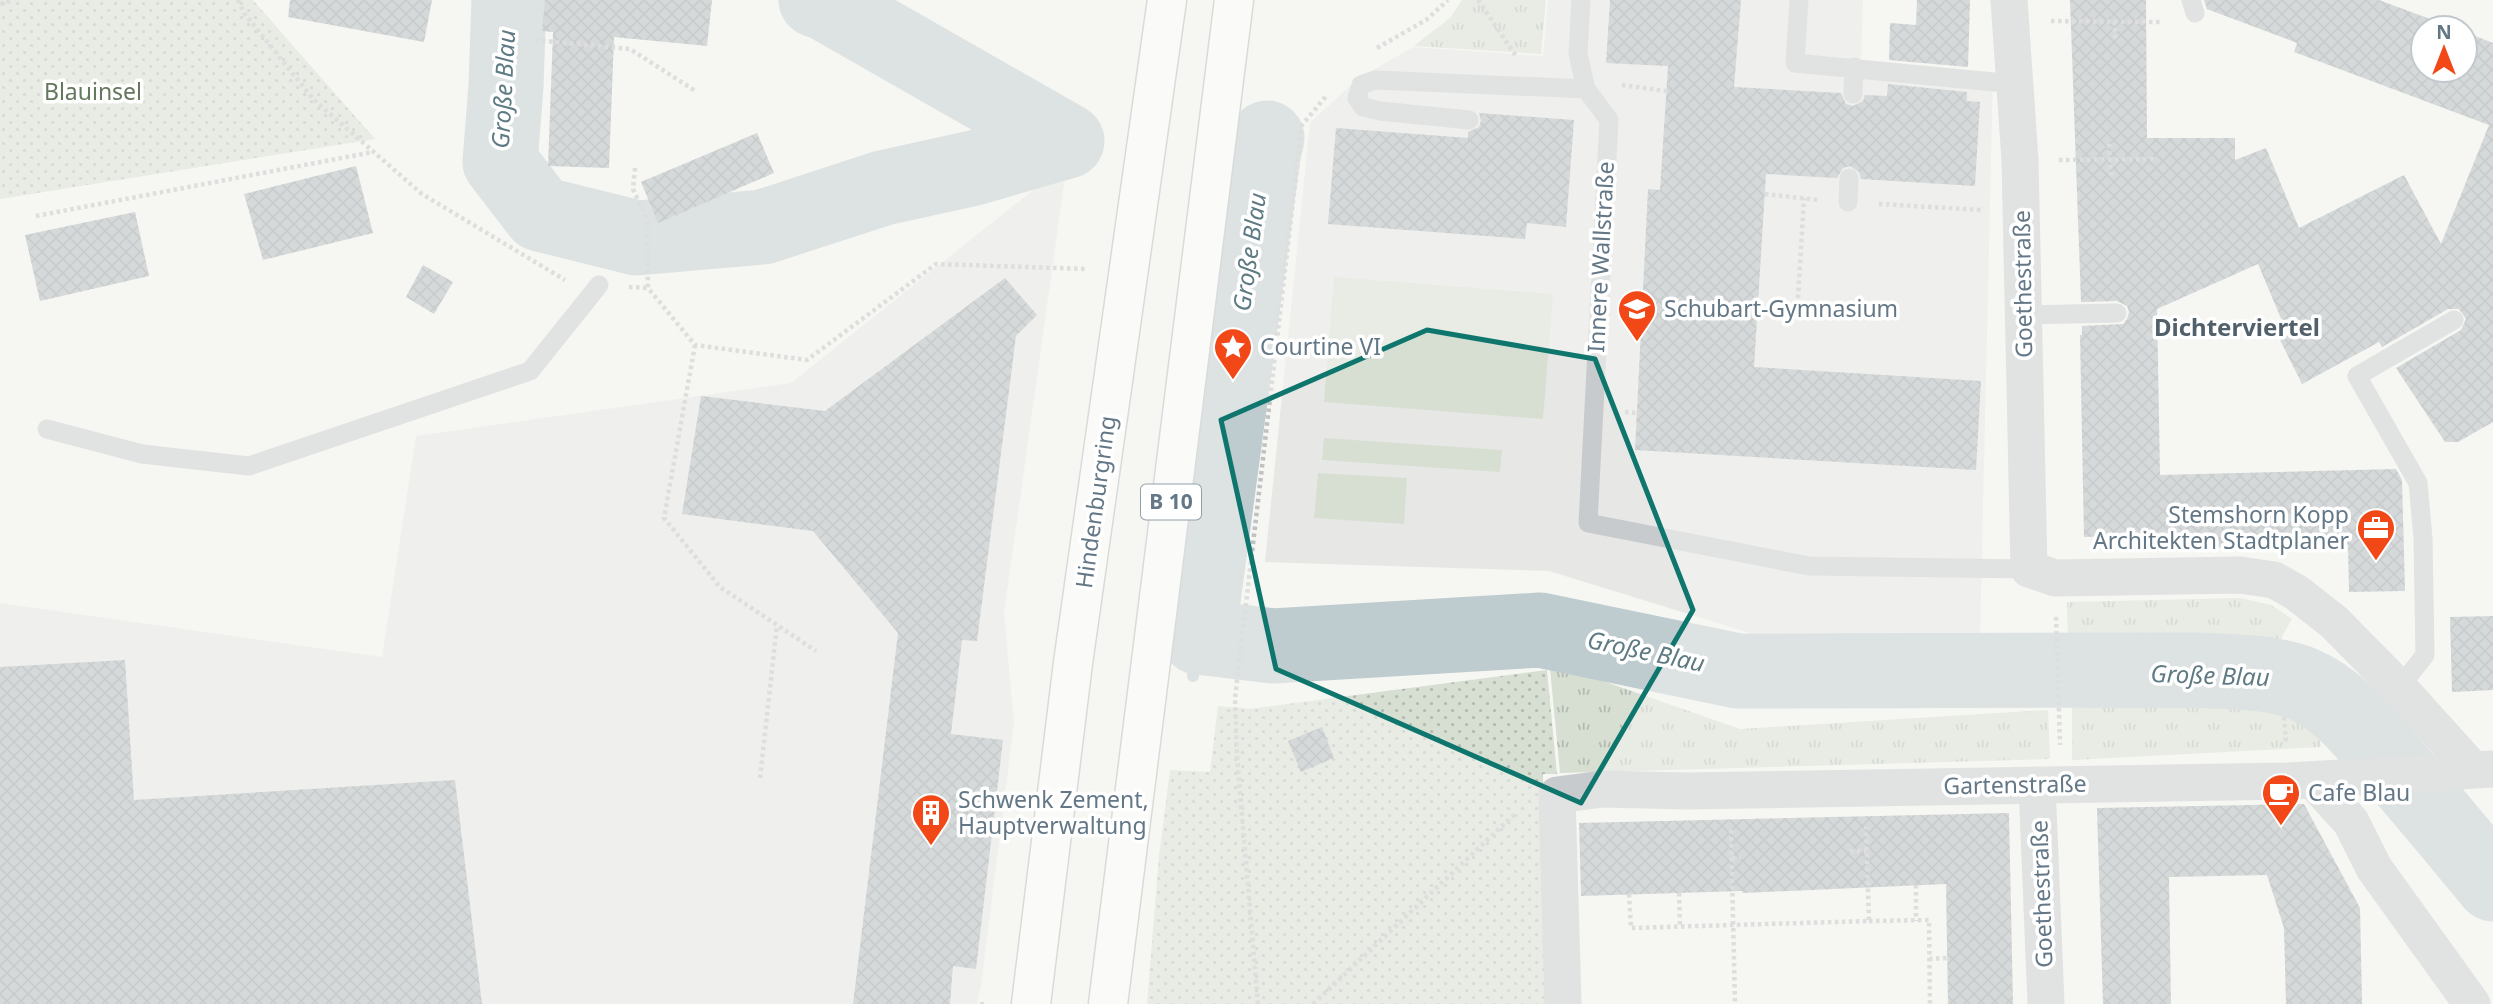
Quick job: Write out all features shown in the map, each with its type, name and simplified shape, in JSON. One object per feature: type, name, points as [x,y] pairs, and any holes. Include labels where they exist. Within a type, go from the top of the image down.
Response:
[{"type":"highway","name":"Hindenburgring","points":[[1031,1004],[1075,650],[1167,0]]},
{"type":"highway","name":"B 10","points":[[1108,1004],[1234,0]]},
{"type":"street","name":"Goethestraße","points":[[2010,10],[2020,160],[2029,569]]},
{"type":"street","name":"Gartenstraße","points":[[2029,569],[2055,578],[2240,575],[2274,580],[2297,593],[2334,622],[2399,688],[2472,770]]},
{"type":"street","name":"Gartenstraße","points":[[1557,795],[1603,789],[1866,788],[2325,780],[2472,770]]},
{"type":"street","points":[[2325,780],[2375,869],[2472,1004]]},
{"type":"street","name":"Goethestraße","points":[[2037,785],[2046,1004]]},
{"type":"street","points":[[1557,795],[1563,1004]]},
{"type":"lane","name":"Innere Wallstraße","points":[[1581,0],[1578,54],[1585,84],[1609,121],[1588,523],[1809,566],[2029,569]]},
{"type":"lane","points":[[1799,0],[1795,63],[2015,84]]},
{"type":"lane","points":[[1853,94],[1854,67]]},
{"type":"lane","points":[[1469,121],[1380,111],[1363,107],[1357,97],[1361,85],[1375,80],[1585,84]]},
{"type":"lane","points":[[1848,202],[1849,178]]},
{"type":"lane","points":[[47,429],[142,454],[249,466],[530,371],[598,285]]},
{"type":"lane","points":[[2023,315],[2117,313]]},
{"type":"lane","points":[[2399,688],[2424,655],[2423,538],[2418,483],[2357,376],[2454,320]]},
{"type":"path","points":[[0,4],[12,0]]},
{"type":"path","points":[[238,0],[244,13],[314,100],[422,194],[573,285],[648,288]]},
{"type":"path","points":[[1369,53],[1426,20],[1448,0]]},
{"type":"path","points":[[1478,0],[1516,56],[1585,84]]},
{"type":"path","points":[[2010,10],[2115,21],[2162,22]]},
{"type":"path","points":[[2115,21],[2115,39]]},
{"type":"path","points":[[535,40],[630,49],[697,92]]},
{"type":"path","points":[[1258,1004],[1237,757],[1235,698],[1302,125],[1333,89]]},
{"type":"path","points":[[2109,144],[2111,176]]},
{"type":"path","points":[[36,216],[373,152]]},
{"type":"path","points":[[2020,160],[2156,159]]},
{"type":"path","points":[[635,168],[633,189],[647,219],[648,288],[695,345],[807,360],[936,264],[1088,269]]},
{"type":"path","points":[[1765,194],[1848,202],[2021,212]]},
{"type":"path","points":[[1798,298],[1804,198]]},
{"type":"path","points":[[695,345],[664,519],[720,587],[816,651]]},
{"type":"path","points":[[2056,617],[2060,745]]},
{"type":"path","points":[[760,778],[777,625]]},
{"type":"path","points":[[1866,788],[1868,921]]},
{"type":"path","points":[[1730,789],[1735,1004]]},
{"type":"path","points":[[1313,1004],[1534,797],[1557,795]]},
{"type":"path","points":[[1850,851],[1866,851]]},
{"type":"path","points":[[1732,858],[1741,857]]},
{"type":"path","points":[[1916,885],[1916,921]]},
{"type":"path","points":[[1679,893],[1679,926]]},
{"type":"path","points":[[1629,894],[1631,928],[1929,920],[1930,1004]]},
{"type":"path","points":[[1929,959],[1947,958]]},
{"type":"highlighted area","points":[[1427,330],[1595,359],[1693,610],[1581,803],[1276,669],[1221,420]]},
{"type":"shaded area","name":"Schubart-Gymnasium","points":[[1548,0],[1863,0],[1861,64],[1993,74],[1980,640],[1776,641],[1549,571],[1265,562],[1310,123],[1356,80],[1413,47],[1543,56]]},
{"type":"shaded area","points":[[1067,163],[1004,613],[1014,723],[977,1004],[0,1004],[0,603],[382,657],[416,436],[791,383]]},
{"type":"green space","name":"Blauinsel","points":[[0,0],[253,0],[375,139],[0,199]]},
{"type":"green space","points":[[1462,0],[1546,0],[1541,54],[1414,46],[1450,18]]},
{"type":"green space","points":[[1334,277],[1553,294],[1543,419],[1324,402]]},
{"type":"green space","points":[[1324,438],[1502,450],[1500,472],[1322,460]]},
{"type":"green space","points":[[1318,473],[1407,478],[1404,524],[1314,518]]},
{"type":"green space","points":[[2240,598],[2271,605],[2292,619],[2280,640],[2068,643],[2067,602]]},
{"type":"green space","points":[[1550,669],[1583,674],[1740,729],[2048,710],[2050,759],[1560,773]]},
{"type":"green space","points":[[1547,670],[1557,774],[1543,774],[1547,1004],[1147,1004],[1159,857],[1170,770],[1210,772],[1218,706],[1250,709]]},
{"type":"green space","points":[[2188,701],[2280,708],[2316,721],[2321,747],[2072,760],[2072,708]]},
{"type":"building","points":[[290,0],[432,0],[424,42],[288,17]]},
{"type":"building","points":[[545,0],[712,0],[707,46],[614,37],[609,168],[548,166],[553,32],[542,31]]},
{"type":"building","points":[[1610,0],[1741,0],[1734,87],[1841,93],[1846,104],[1853,106],[1863,101],[1865,95],[1887,96],[1888,84],[1967,92],[1967,101],[1980,102],[1975,186],[1861,179],[1859,172],[1850,166],[1843,168],[1837,178],[1766,174],[1754,367],[1981,381],[1976,470],[1635,450],[1648,189],[1660,190],[1668,66],[1606,63]]},
{"type":"building","points":[[1917,0],[1970,0],[1968,67],[1889,60],[1890,23],[1916,25]]},
{"type":"building","points":[[2070,0],[2146,0],[2147,138],[2235,138],[2235,160],[2266,148],[2299,228],[2404,175],[2441,244],[2489,125],[2294,52],[2297,43],[2207,9],[2204,0],[2379,0],[2416,14],[2409,14],[2409,84],[2479,84],[2479,38],[2493,43],[2493,422],[2458,442],[2445,442],[2396,368],[2461,330],[2466,319],[2459,309],[2448,309],[2382,347],[2379,342],[2302,384],[2280,340],[2288,335],[2258,264],[2157,309],[2160,475],[2396,469],[2402,480],[2405,591],[2349,592],[2348,545],[2149,549],[2149,535],[2084,537],[2080,335],[2082,326],[2123,324],[2129,312],[2127,306],[2117,301],[2081,302]]},
{"type":"building","points":[[1479,113],[1574,120],[1566,227],[1527,223],[1525,239],[1328,224],[1336,128],[1468,138],[1468,132],[1479,127]]},
{"type":"building","points":[[757,133],[774,173],[658,223],[641,182]]},
{"type":"building","points":[[356,166],[373,233],[263,260],[244,194]]},
{"type":"building","points":[[135,212],[149,276],[40,301],[25,235]]},
{"type":"building","points":[[423,265],[453,282],[434,314],[406,297]]},
{"type":"building","points":[[1005,278],[1037,315],[1016,336],[977,641],[962,640],[951,734],[1003,740],[976,969],[953,966],[950,1004],[853,1004],[898,633],[813,531],[682,514],[701,396],[825,411]]},
{"type":"building","points":[[2493,616],[2493,690],[2452,692],[2450,617]]},
{"type":"building","points":[[125,660],[134,800],[455,780],[482,1004],[0,1004],[0,667]]},
{"type":"building","points":[[1322,727],[1334,758],[1301,772],[1288,741]]},
{"type":"building","points":[[2304,804],[2360,908],[2362,1004],[2286,1004],[2284,928],[2267,875],[2169,877],[2171,1004],[2103,1004],[2097,808]]},
{"type":"building","points":[[2009,813],[2013,1004],[1948,1004],[1946,884],[1743,893],[1581,896],[1579,823]]},
{"type":"waterway","name":"Große Blau","points":[[509,0],[500,162],[540,214],[637,238],[763,227],[883,188],[974,168],[1067,141]]},
{"type":"waterway","name":"Große Blau","points":[[816,0],[1067,141]]},
{"type":"waterway","name":"Große Blau","points":[[1267,138],[1198,637],[1273,646],[1540,630],[1738,671],[2197,670],[2278,677],[2317,691],[2352,719],[2493,884]]},
{"type":"waterway","points":[[1193,676],[1198,637]]},
{"type":"place","name":"Schubart-Gymnasium","points":[[1637,343]]},
{"type":"place","name":"Courtine VI","points":[[1233,381]]},
{"type":"place","name":"Stemshorn Kopp Architekten Stadtplaner","points":[[2376,562]]},
{"type":"place","name":"Cafe Blau","points":[[2281,827]]},
{"type":"place","name":"Schwenk Zement, Hauptverwaltung","points":[[931,847]]},
{"type":"district","name":"Dichterviertel","points":[[2237,328]]}]
